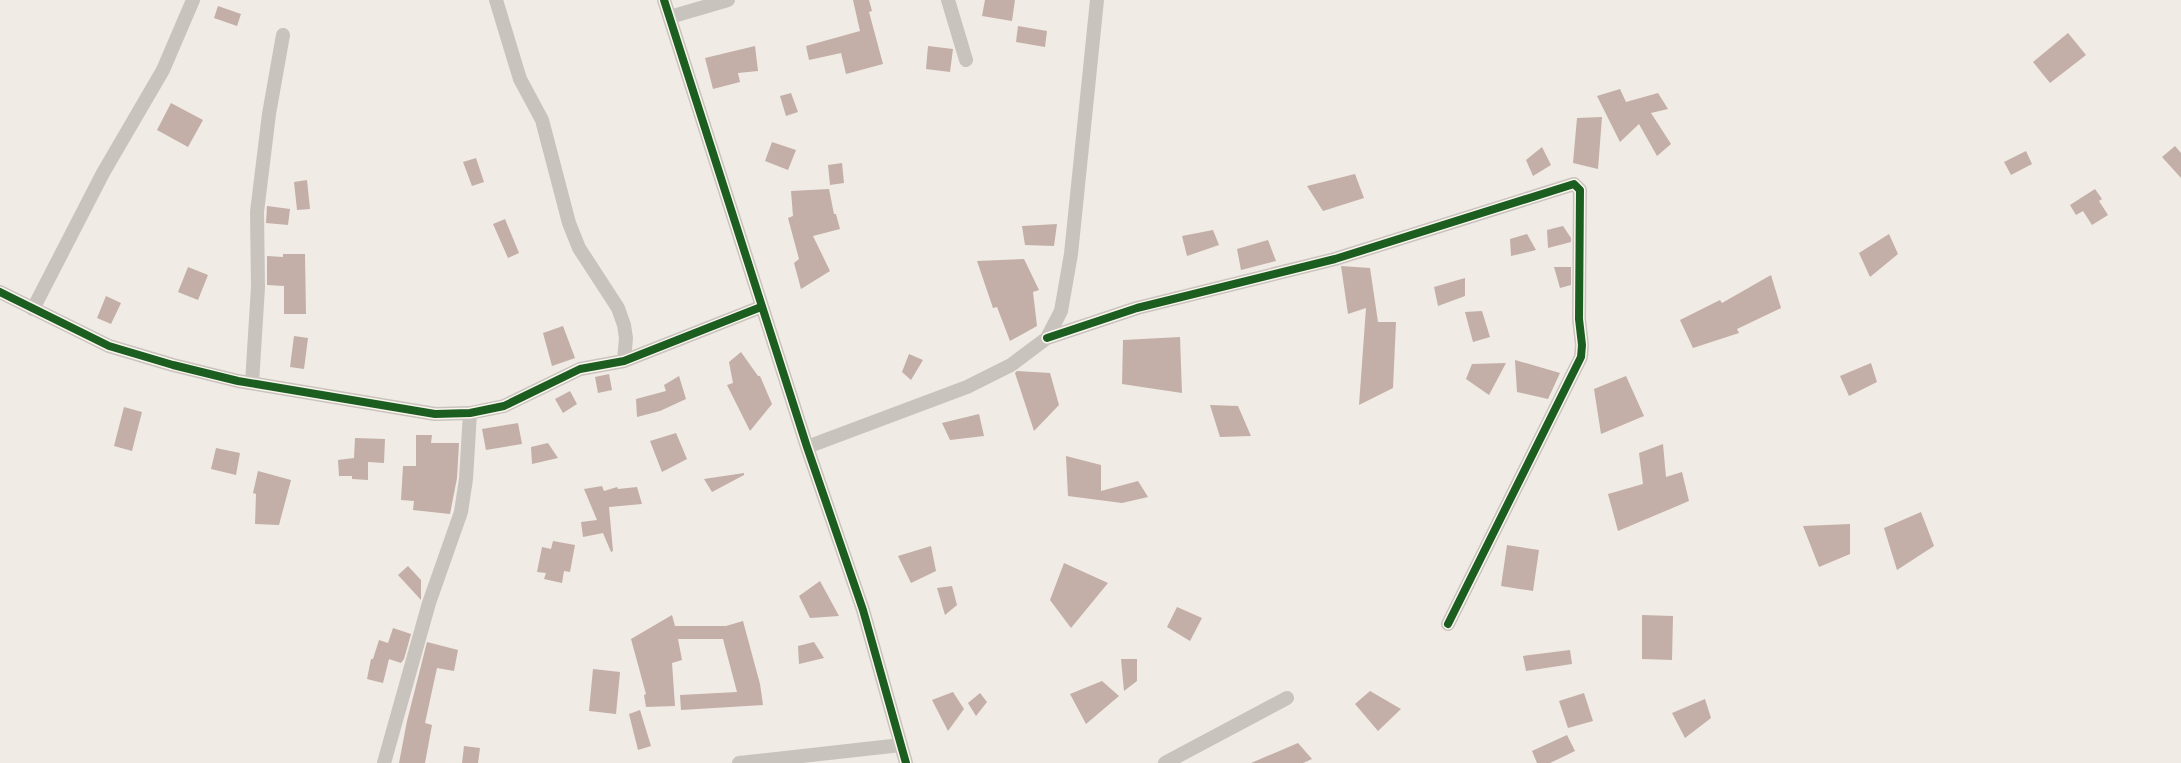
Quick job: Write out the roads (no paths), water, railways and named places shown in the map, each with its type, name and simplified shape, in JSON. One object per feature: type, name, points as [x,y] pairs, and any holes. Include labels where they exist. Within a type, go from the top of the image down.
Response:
[{"type":"street","points":[[33,309],[103,173],[164,70],[192,0]]},
{"type":"street","points":[[496,0],[520,79],[542,120],[549,153],[572,231],[589,267],[618,308],[626,338],[624,360]]},
{"type":"street","points":[[664,0],[761,307],[863,610],[906,763]]},
{"type":"street","points":[[670,17],[728,0]]},
{"type":"street","points":[[948,0],[966,60]]},
{"type":"street","points":[[1047,338],[1061,311],[1071,254],[1097,0]]},
{"type":"street","points":[[252,383],[258,287],[257,212],[269,114],[283,35]]},
{"type":"street","points":[[807,447],[967,387],[1011,365],[1047,338],[1137,308],[1335,259],[1574,184],[1580,190],[1579,319],[1582,345],[1581,357],[1448,624]]},
{"type":"street","points":[[0,292],[109,346],[173,365],[252,383],[405,411],[435,414],[470,413],[504,406],[580,370],[624,360],[761,307]]},
{"type":"street","points":[[384,763],[429,603],[460,512],[466,479],[470,413]]},
{"type":"street","points":[[1165,763],[1288,698]]},
{"type":"street","points":[[739,763],[901,745]]}]
